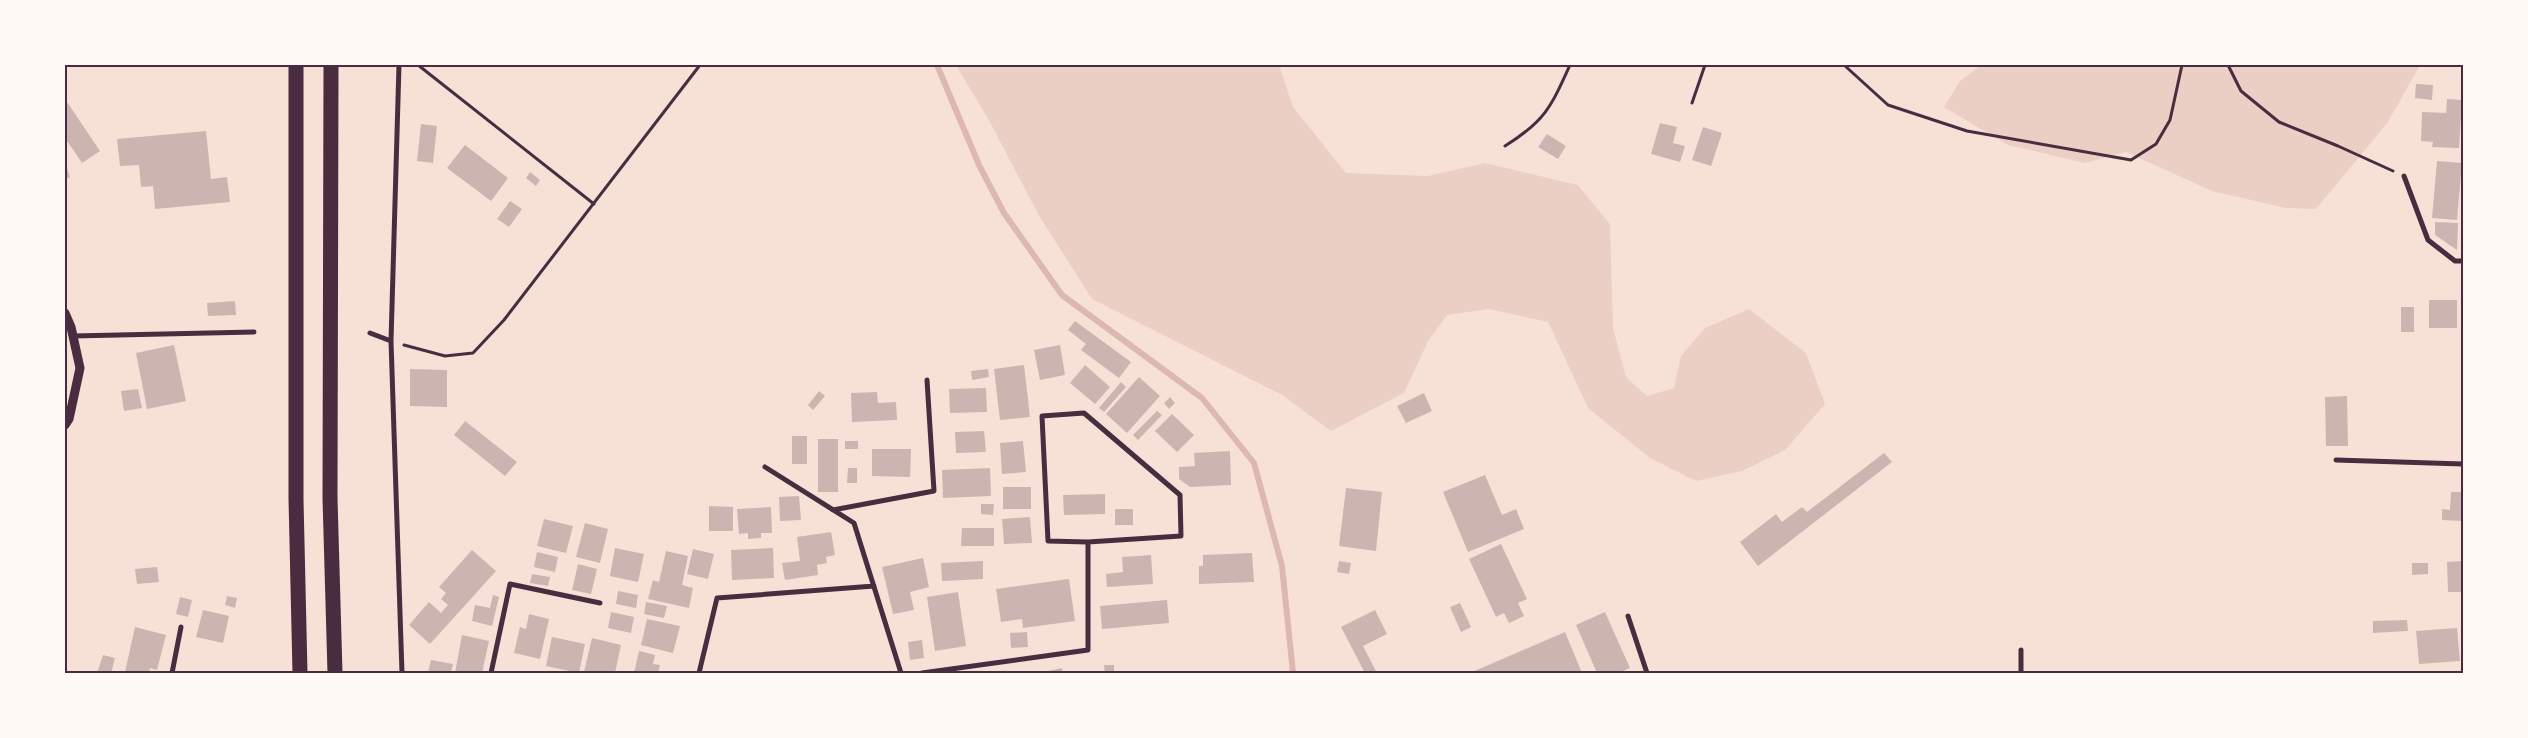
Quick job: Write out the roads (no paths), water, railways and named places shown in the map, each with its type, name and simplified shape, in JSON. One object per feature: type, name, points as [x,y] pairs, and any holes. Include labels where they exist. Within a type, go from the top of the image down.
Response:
[{"type":"highway","points":[[296,65],[296,499],[300,673]]},
{"type":"highway","points":[[331,65],[330,498],[335,673]]},
{"type":"street","points":[[399,65],[392,341],[402,673]]},
{"type":"street","points":[[2404,176],[2428,240],[2456,261],[2463,261]]},
{"type":"street","points":[[65,313],[73,336],[80,368],[69,419],[65,425]]},
{"type":"street","points":[[73,336],[254,332]]},
{"type":"street","points":[[370,333],[392,341]]},
{"type":"street","points":[[833,510],[934,492],[927,380]]},
{"type":"street","points":[[1084,413],[1180,495],[1181,536],[1088,542],[1048,541],[1042,416],[1084,413]]},
{"type":"street","points":[[2336,460],[2463,464]]},
{"type":"street","points":[[765,467],[854,523],[901,673]]},
{"type":"street","points":[[922,673],[1088,650],[1088,542]]},
{"type":"street","points":[[491,673],[510,584],[600,603]]},
{"type":"street","points":[[698,673],[717,598],[874,586]]},
{"type":"street","points":[[1628,616],[1647,673]]},
{"type":"street","points":[[172,673],[181,627]]},
{"type":"street","points":[[2021,650],[2021,673]]},
{"type":"waterway","points":[[937,65],[979,165],[1004,213],[1062,295],[1202,398],[1254,463],[1282,566],[1293,673]]}]
